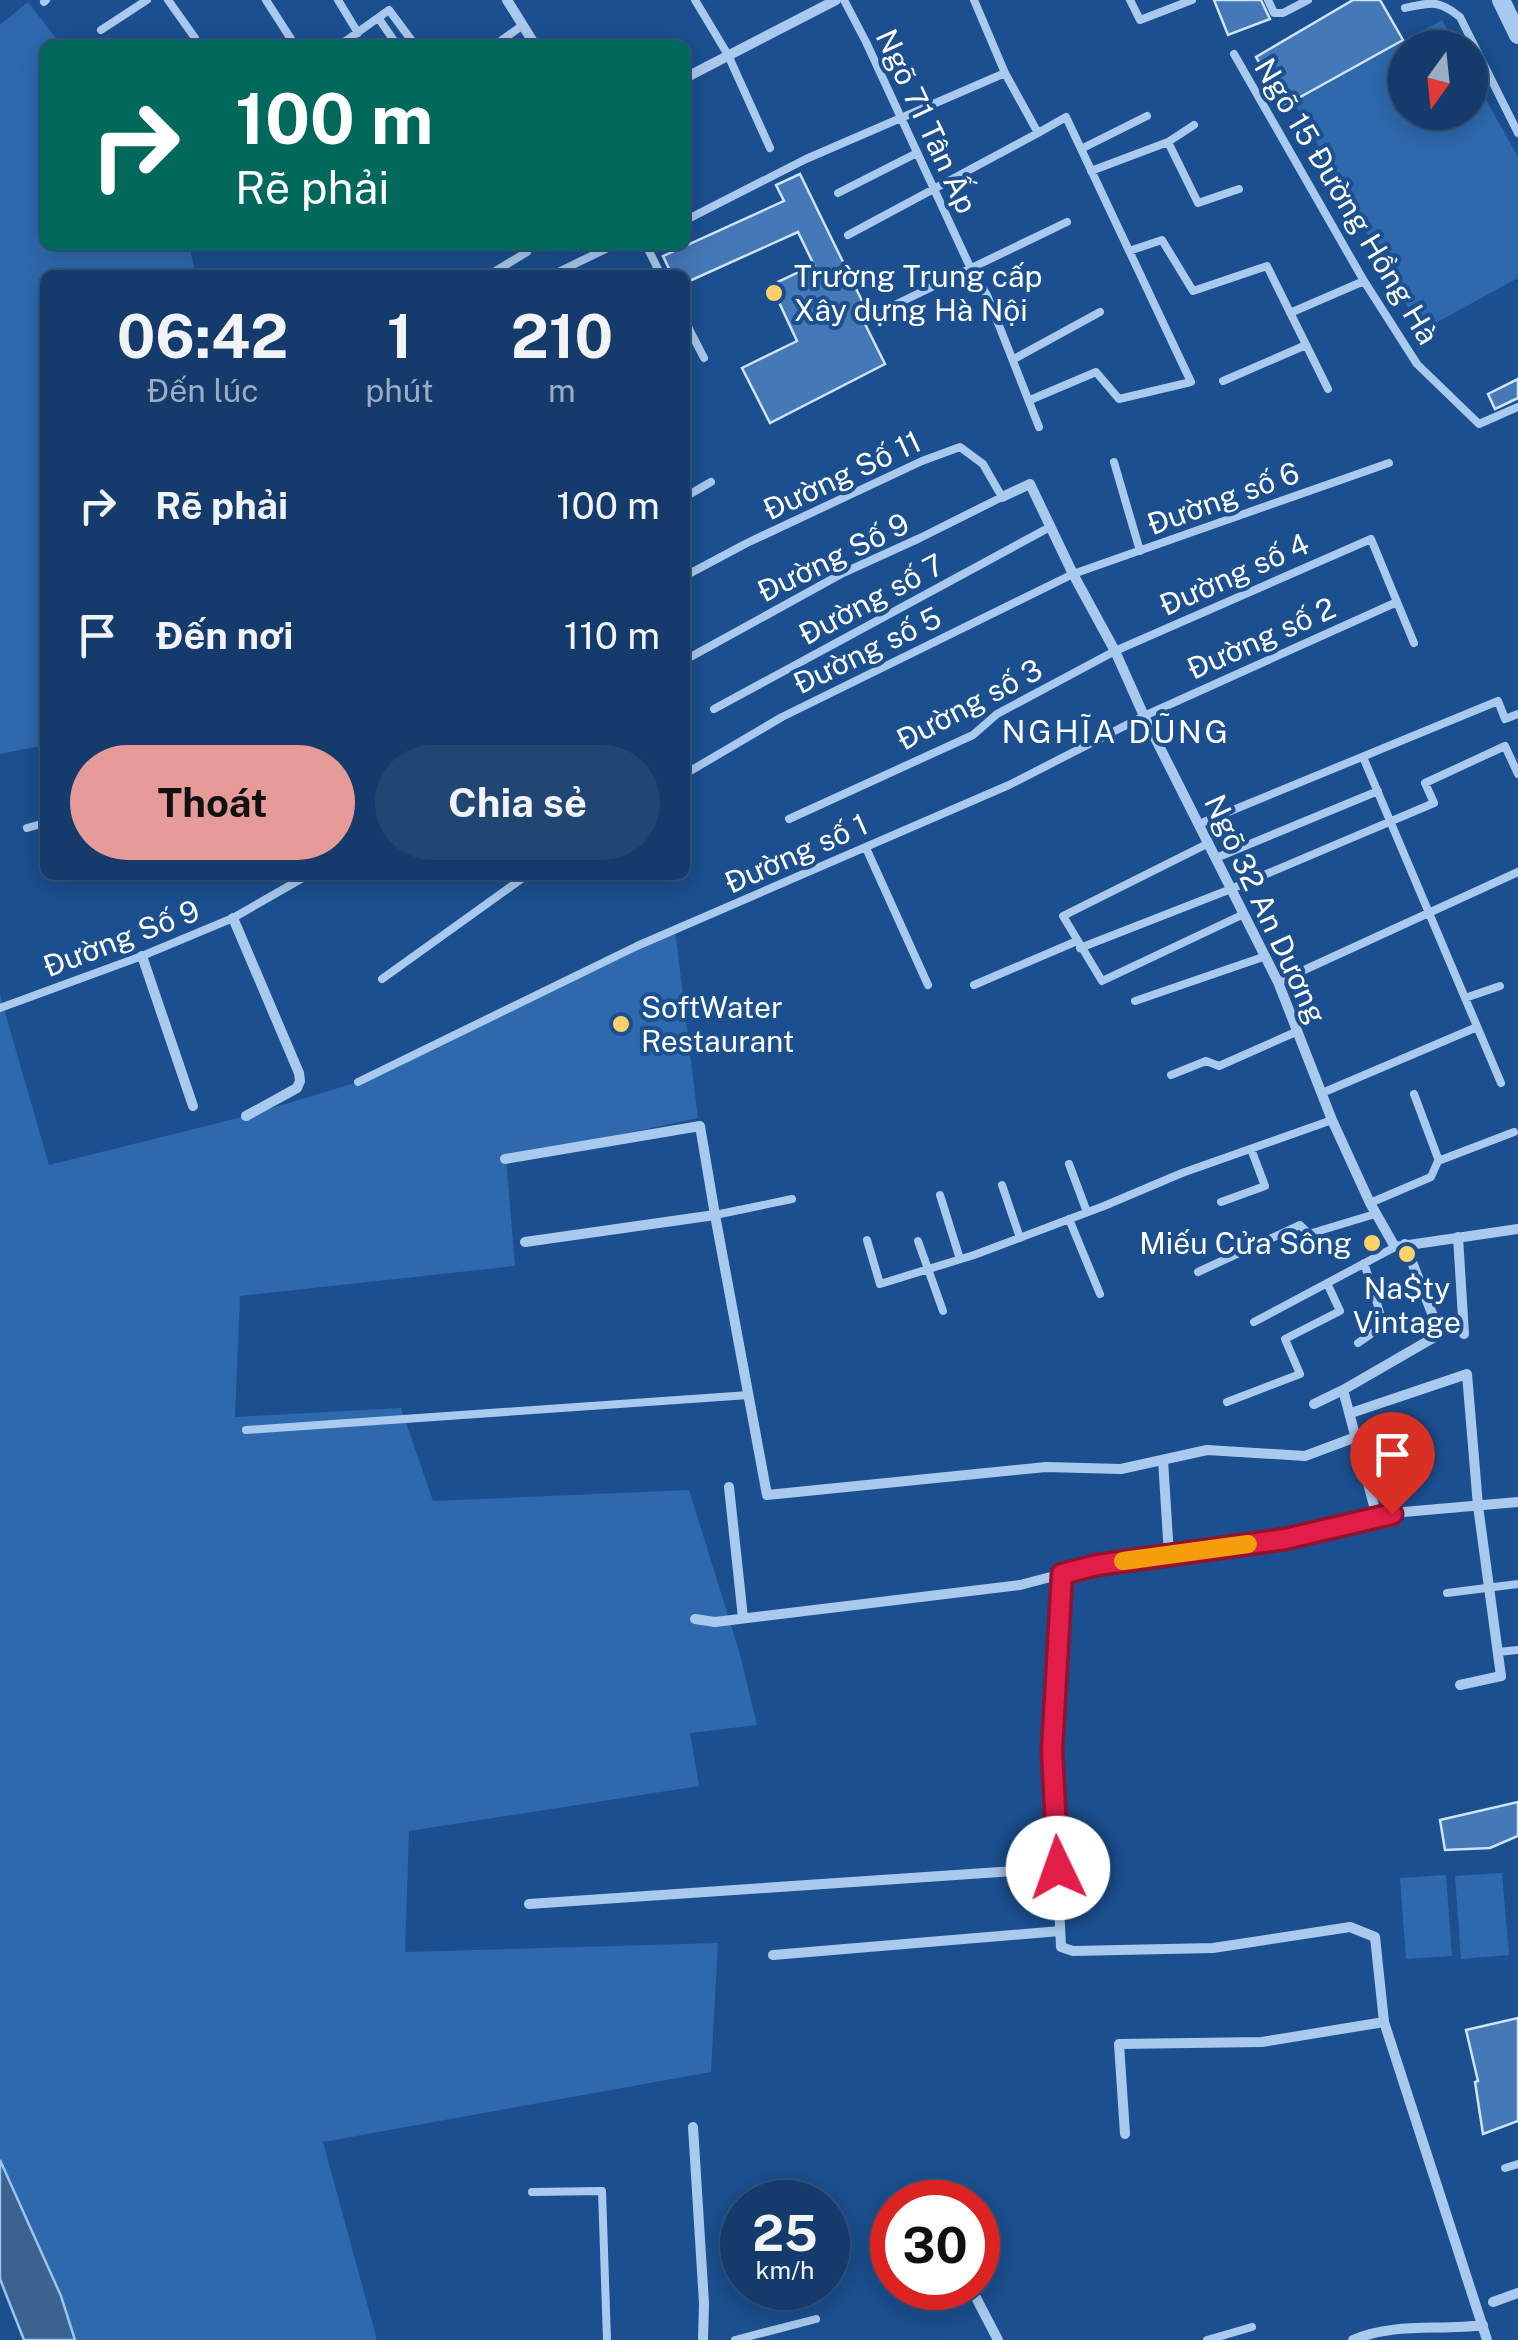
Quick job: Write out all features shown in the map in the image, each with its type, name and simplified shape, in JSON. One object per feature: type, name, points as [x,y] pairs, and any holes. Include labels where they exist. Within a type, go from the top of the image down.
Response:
[{"type":"street","points":[[507,0],[533,40]]},
{"type":"street","points":[[690,75],[836,0]]},
{"type":"street","points":[[1501,0],[1518,35]]},
{"type":"street","name":"Ngõ 32 An Dương","points":[[1002,497],[1030,484],[1266,956],[1372,1208],[1400,1246],[1434,1315],[1440,1334],[1343,1390]]},
{"type":"street","points":[[233,918],[300,1081],[297,1088],[246,1116]]},
{"type":"street","points":[[142,956],[192,1106]]},
{"type":"street","points":[[505,1159],[700,1126],[767,1495],[1046,1467],[1121,1470],[1207,1450],[1305,1456],[1356,1437]]},
{"type":"street","points":[[526,1242],[715,1215]]},
{"type":"street","points":[[1400,1246],[1518,1229]]},
{"type":"street","points":[[1458,1238],[1464,1334]]},
{"type":"street","points":[[1350,1412],[1467,1374],[1478,1506],[1501,1676],[1460,1684]]},
{"type":"street","points":[[1314,1404],[1343,1390],[1377,1517]]},
{"type":"street","points":[[1164,1460],[1168,1555]]},
{"type":"street","points":[[730,1488],[743,1618]]},
{"type":"street","points":[[695,1619],[715,1622],[1020,1585],[1097,1565],[1285,1539],[1377,1517],[1518,1502]]},
{"type":"street","points":[[1062,1574],[1052,1750],[1061,1947],[1073,1952],[1214,1948],[1350,1927],[1376,1937],[1384,2022],[1488,2340]]},
{"type":"street","points":[[529,1904],[1058,1868]]},
{"type":"street","points":[[773,1955],[1060,1932]]},
{"type":"street","points":[[1125,2134],[1118,2044],[1262,2042],[1384,2022]]},
{"type":"street","points":[[693,2127],[703,2340]]},
{"type":"street","points":[[1493,2302],[1518,2294]]},
{"type":"street","points":[[982,2310],[998,2340]]},
{"type":"street","points":[[1352,2340],[1401,2328],[1483,2326]]},
{"type":"lane","points":[[101,30],[147,0]]},
{"type":"lane","points":[[168,0],[194,40]]},
{"type":"lane","points":[[266,0],[291,40]]},
{"type":"lane","points":[[338,0],[358,33]]},
{"type":"lane","points":[[382,0],[411,40]]},
{"type":"lane","points":[[695,0],[728,55],[770,148]]},
{"type":"lane","name":"Ngõ 71 Tân Ấp","points":[[844,0],[971,269],[987,295],[1039,427]]},
{"type":"lane","points":[[974,0],[1005,73],[1038,132]]},
{"type":"lane","points":[[1130,0],[1140,20],[1192,0]]},
{"type":"lane","points":[[1268,0],[1274,13],[1283,13],[1308,0]]},
{"type":"lane","points":[[1406,8],[1435,1],[1446,3],[1460,17],[1518,133]]},
{"type":"lane","points":[[348,40],[389,10]]},
{"type":"lane","points":[[379,19],[394,40]]},
{"type":"lane","points":[[502,40],[523,25]]},
{"type":"lane","name":"Ngõ 15 Đường Hồng Hà","points":[[1234,54],[1364,281],[1417,364],[1479,424],[1518,407]]},
{"type":"lane","points":[[690,218],[806,159],[1005,73]]},
{"type":"lane","points":[[1081,150],[1148,116]]},
{"type":"lane","points":[[848,235],[1066,117],[1190,382],[1119,399],[1096,372],[1030,400]]},
{"type":"lane","points":[[1091,171],[1168,142],[1194,125]]},
{"type":"lane","points":[[1168,142],[1198,203],[1240,189]]},
{"type":"lane","points":[[838,193],[918,153]]},
{"type":"lane","points":[[880,312],[1067,222]]},
{"type":"lane","points":[[1129,251],[1162,240],[1192,292],[1267,266],[1328,389]]},
{"type":"lane","points":[[497,270],[527,250]]},
{"type":"lane","points":[[562,270],[604,250]]},
{"type":"lane","points":[[1290,313],[1364,281]]},
{"type":"lane","points":[[1014,359],[1100,312]]},
{"type":"lane","points":[[690,331],[704,358]]},
{"type":"lane","points":[[1223,381],[1306,346]]},
{"type":"lane","name":"Đường Số 11","points":[[690,573],[922,461],[960,448],[982,464],[1002,497]]},
{"type":"lane","points":[[1114,462],[1140,551]]},
{"type":"lane","name":"Đường số 6","points":[[1073,574],[1389,463]]},
{"type":"lane","points":[[690,493],[711,482]]},
{"type":"lane","name":"Đường Số 9","points":[[690,657],[843,573],[1002,497]]},
{"type":"lane","name":"Đường số 7","points":[[714,709],[1050,528]]},
{"type":"lane","name":"Đường số 4","points":[[1115,651],[1371,538],[1396,602]]},
{"type":"lane","name":"Đường số 5","points":[[690,771],[782,716],[1073,574]]},
{"type":"lane","points":[[1396,602],[1414,643]]},
{"type":"lane","name":"Đường số 2","points":[[1144,716],[1396,602]]},
{"type":"lane","name":"Đường số 3","points":[[789,819],[973,735],[998,714],[1115,651]]},
{"type":"lane","points":[[1200,824],[1498,701],[1504,719],[1518,714]]},
{"type":"lane","name":"Đường số 1","points":[[358,1082],[637,946],[1009,785],[1144,716]]},
{"type":"lane","points":[[974,985],[1231,889],[1434,802],[1425,782],[1518,740]]},
{"type":"lane","points":[[1506,746],[1518,774]]},
{"type":"lane","points":[[1364,758],[1501,1083]]},
{"type":"lane","points":[[1216,858],[1378,792]]},
{"type":"lane","points":[[27,828],[40,825]]},
{"type":"lane","points":[[1209,843],[1063,916],[1102,981],[1244,914]]},
{"type":"lane","points":[[866,848],[928,985]]},
{"type":"lane","points":[[1278,982],[1518,872]]},
{"type":"lane","name":"Đường Số 9","points":[[0,1008],[233,918],[299,880]]},
{"type":"lane","points":[[382,978],[520,880]]},
{"type":"lane","points":[[1136,1000],[1266,956]]},
{"type":"lane","points":[[1466,998],[1500,986]]},
{"type":"lane","points":[[1322,1094],[1477,1027]]},
{"type":"lane","points":[[1171,1075],[1206,1061],[1218,1066],[1298,1031]]},
{"type":"lane","points":[[1414,1094],[1439,1161]]},
{"type":"lane","points":[[867,1240],[880,1284],[1020,1238],[1182,1173],[1332,1120]]},
{"type":"lane","points":[[1198,1272],[1300,1225],[1309,1234],[1372,1208],[1431,1177],[1439,1161],[1514,1132]]},
{"type":"lane","points":[[1222,1202],[1265,1186],[1251,1149]]},
{"type":"lane","points":[[1069,1164],[1088,1212]]},
{"type":"lane","points":[[1002,1185],[1020,1238]]},
{"type":"lane","points":[[940,1194],[960,1259]]},
{"type":"lane","points":[[715,1215],[792,1198]]},
{"type":"lane","points":[[1070,1219],[1100,1294]]},
{"type":"lane","points":[[918,1240],[942,1310]]},
{"type":"lane","points":[[1254,1322],[1400,1246]]},
{"type":"lane","points":[[1358,1342],[1384,1326],[1364,1263]]},
{"type":"lane","points":[[1227,1402],[1300,1374],[1285,1339],[1340,1311],[1326,1283]]},
{"type":"lane","points":[[246,1430],[748,1394]]},
{"type":"lane","points":[[1447,1594],[1518,1584]]},
{"type":"lane","points":[[1498,1652],[1518,1650]]},
{"type":"lane","points":[[1505,2168],[1518,2164]]},
{"type":"lane","points":[[532,2192],[602,2191],[607,2340]]},
{"type":"lane","points":[[735,2340],[816,2319]]},
{"type":"lane","points":[[1207,2340],[1252,2327]]},
{"type":"shaded area","points":[[28,2],[57,40],[40,40],[40,250],[190,250],[195,270],[40,270],[40,746],[0,754],[0,25]]},
{"type":"shaded area","points":[[1442,20],[1448,30],[1424,30]]},
{"type":"shaded area","points":[[1388,50],[1388,130],[1488,130],[1488,103],[1518,157],[1518,278],[1421,331],[1294,102]]},
{"type":"shaded area","points":[[675,930],[698,1118],[506,1159],[515,1266],[240,1296],[235,1417],[401,1408],[433,1501],[689,1490],[740,1654],[757,1725],[690,1733],[699,1786],[409,1831],[405,1952],[718,1943],[711,2072],[323,2142],[377,2340],[75,2340],[61,2296],[0,2160],[0,995],[49,1165],[246,1116],[358,1082]]},
{"type":"shaded area","points":[[1502,1873],[1509,1955],[1461,1959],[1455,1876]]},
{"type":"shaded area","points":[[1446,1875],[1452,1956],[1406,1959],[1400,1878]]},
{"type":"shaded area","points":[[0,2160],[61,2296],[75,2340],[24,2340],[0,2279]]},
{"type":"building","points":[[1214,0],[1261,0],[1270,19],[1228,35]]},
{"type":"building","points":[[1353,0],[1380,0],[1397,30],[1388,30],[1388,48],[1284,106],[1256,57]]},
{"type":"building","points":[[800,174],[866,309],[859,312],[885,364],[770,423],[742,368],[797,341],[771,285],[814,265],[798,232],[690,281],[690,270],[670,270],[663,256],[690,250],[690,244],[784,201],[776,185]]},
{"type":"building","points":[[1518,379],[1518,398],[1495,409],[1488,394]]},
{"type":"building","points":[[1518,1802],[1518,1836],[1490,1848],[1445,1850],[1440,1820]]},
{"type":"building","points":[[1518,2018],[1518,2121],[1483,2134],[1475,2082],[1478,2081],[1466,2030]]},
{"type":"slow traffic","points":[[1123,1561],[1248,1544]]},
{"type":"place","name":"Trường Trung cấp Xây dựng Hà Nội","points":[[774,293]]},
{"type":"place","name":"SoftWater Restaurant","points":[[621,1024]]},
{"type":"place","name":"Miếu Cửa Sông","points":[[1372,1243]]},
{"type":"place","name":"Na$ty Vintage","points":[[1407,1254]]},
{"type":"district","name":"NGHĨA DŨNG","points":[[1116,731]]},
{"type":"route","points":[[1058,1868],[1052,1750],[1062,1574],[1097,1565],[1285,1539],[1392,1514]]}]
